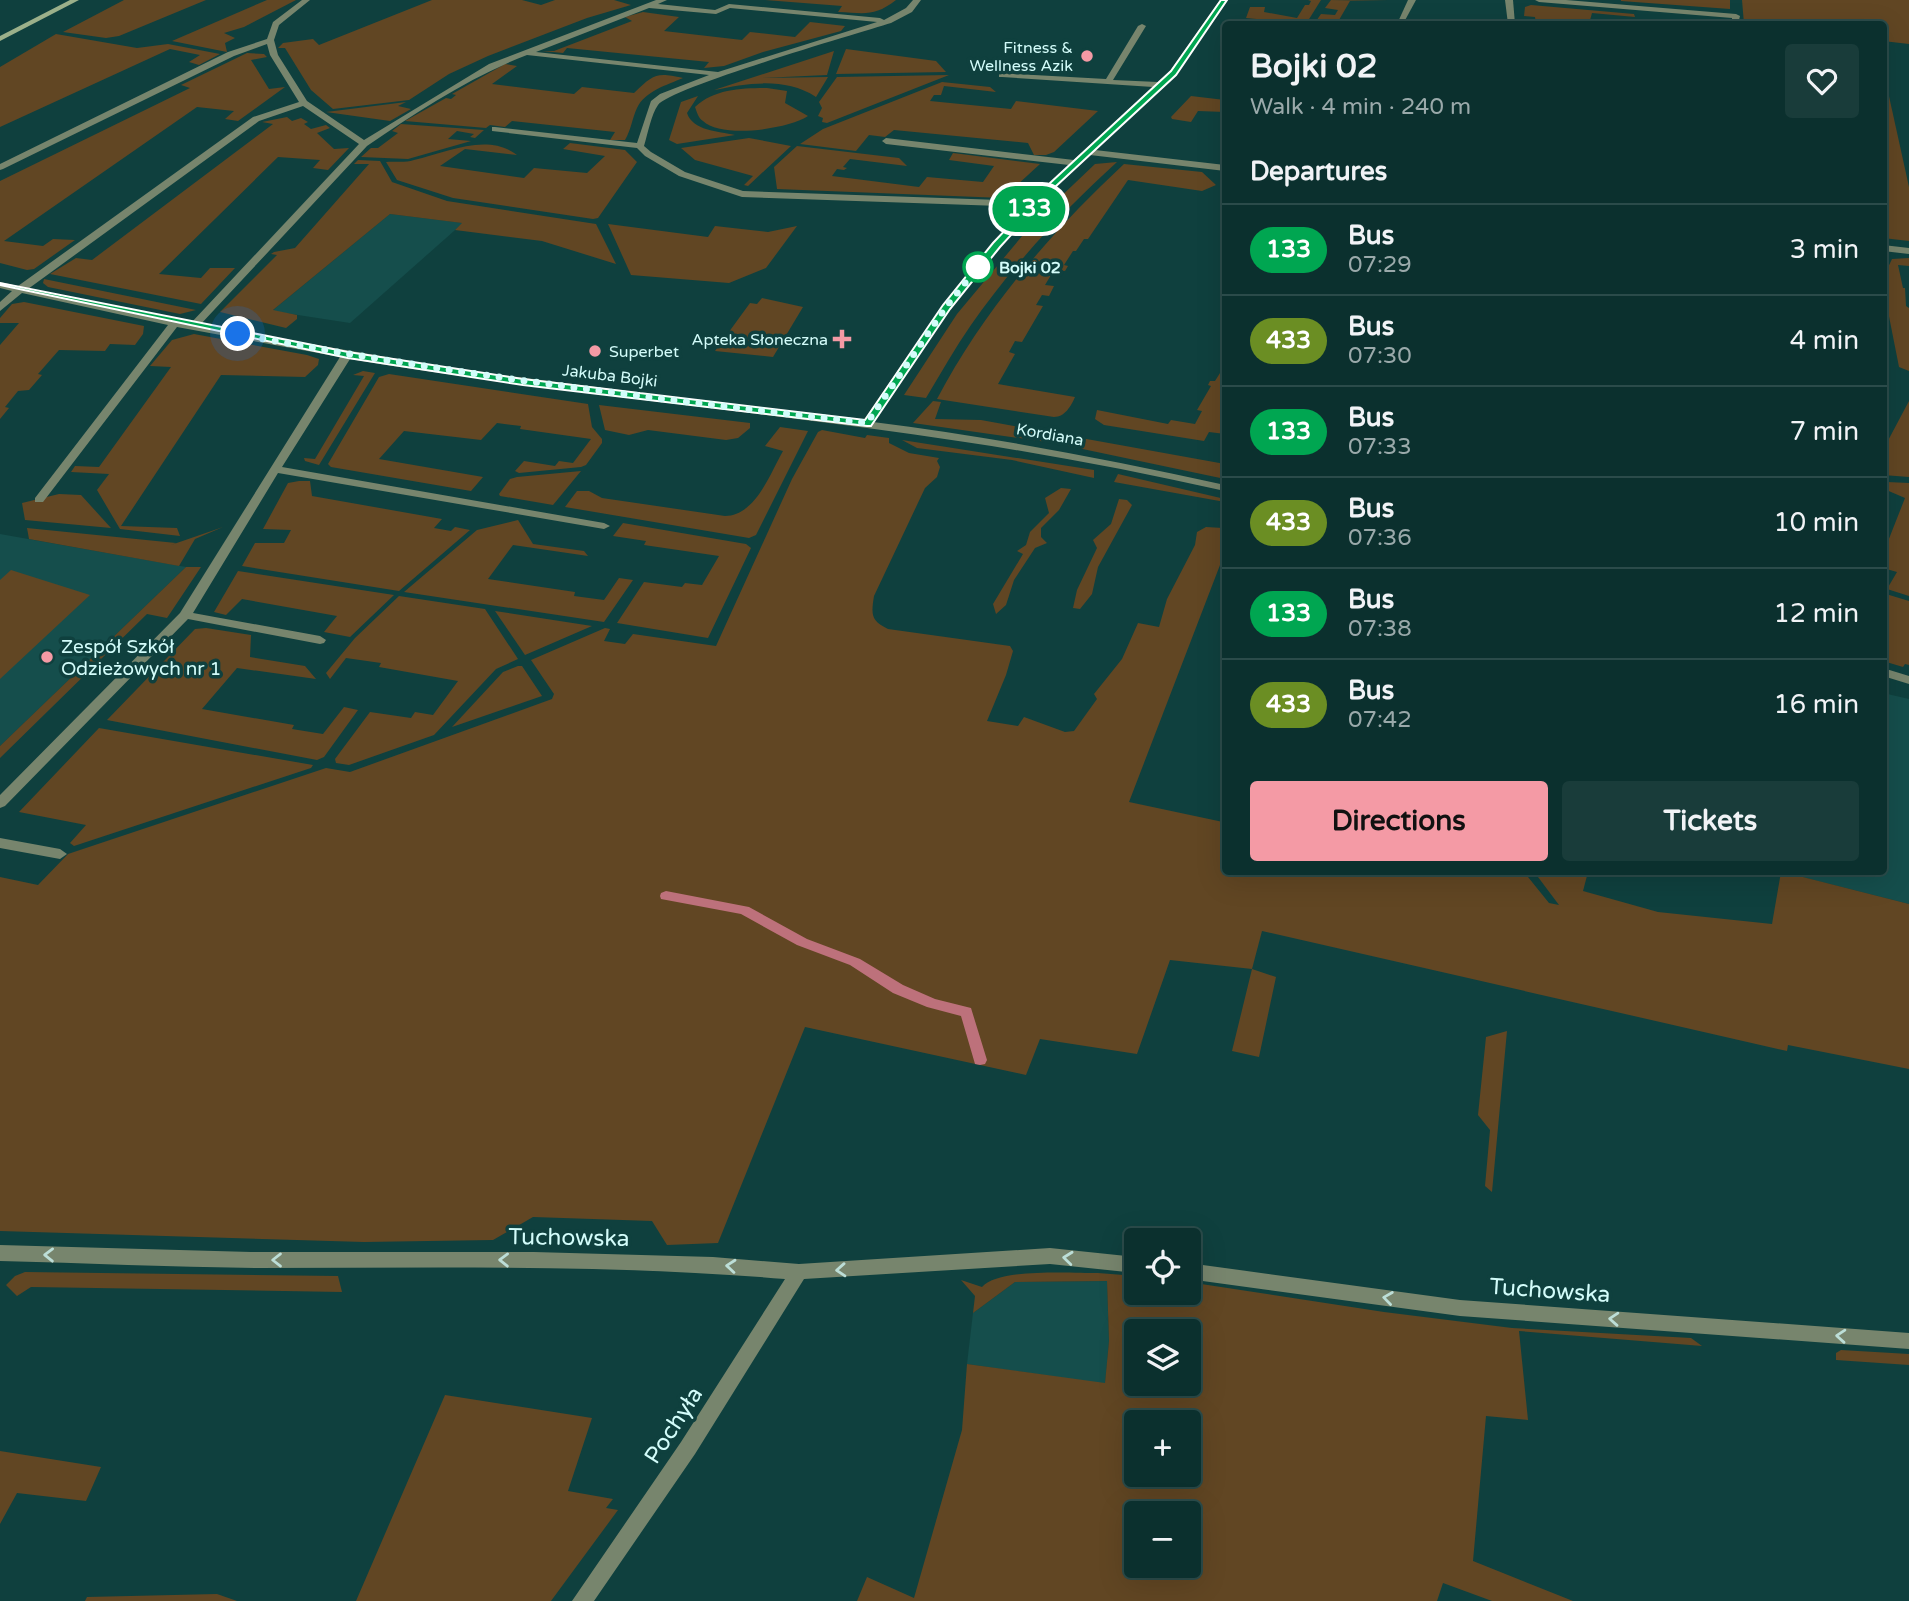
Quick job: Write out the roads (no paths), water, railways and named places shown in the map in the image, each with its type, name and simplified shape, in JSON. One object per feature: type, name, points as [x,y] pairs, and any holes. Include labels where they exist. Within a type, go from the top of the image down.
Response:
[{"type":"street","points":[[0,38],[75,0]]},
{"type":"street","points":[[306,0],[276,24],[270,40],[274,55],[304,103],[364,144]]},
{"type":"street","points":[[194,326],[364,144],[475,74],[663,0]]},
{"type":"street","points":[[640,146],[654,103],[676,90],[888,21],[909,10],[917,0]]},
{"type":"street","points":[[867,423],[946,307],[1030,208],[1161,85],[1190,51],[1224,0]]},
{"type":"street","points":[[1402,21],[1412,0]]},
{"type":"street","points":[[1509,0],[1512,21]]},
{"type":"street","points":[[1539,0],[1736,16],[1735,21]]},
{"type":"street","points":[[651,6],[716,12],[729,6],[888,21]]},
{"type":"street","points":[[1108,82],[1142,26]]},
{"type":"street","points":[[0,167],[232,54],[270,40]]},
{"type":"street","points":[[523,53],[717,75]]},
{"type":"street","points":[[1002,75],[1161,85]]},
{"type":"street","points":[[0,308],[19,290],[256,119],[304,103]]},
{"type":"street","points":[[495,129],[640,146],[648,154],[682,174],[742,194],[1000,203],[1030,208]]},
{"type":"street","points":[[886,141],[1076,163]]},
{"type":"street","points":[[1090,152],[1222,168]]},
{"type":"street","points":[[1887,248],[1909,251]]},
{"type":"street","name":"Jakuba Bojki","points":[[0,285],[348,355],[523,382],[867,423]]},
{"type":"street","points":[[39,500],[175,322]]},
{"type":"street","points":[[0,803],[185,615],[348,355]]},
{"type":"street","name":"Kordiana","points":[[867,423],[1058,453],[1222,487]]},
{"type":"street","points":[[276,469],[604,526]]},
{"type":"street","points":[[185,615],[320,639]]},
{"type":"street","points":[[1887,673],[1909,680]]},
{"type":"street","points":[[0,844],[60,854]]},
{"type":"street","name":"Tuchowska","points":[[1,1254],[251,1259],[521,1260],[713,1265],[799,1272],[1049,1256],[1124,1264]]},
{"type":"street","name":"Pochyła","points":[[582,1601],[688,1448],[799,1272]]},
{"type":"street","name":"Tuchowska","points":[[1201,1273],[1460,1308],[1909,1341]]},
{"type":"waterway","points":[[666,896],[744,910],[802,942],[855,962],[898,989],[932,1003],[966,1012],[980,1060]]},
{"type":"place","name":"Fitness & Wellness Azik","points":[[1087,56]]},
{"type":"place","name":"Bojki 02","points":[[978,267]]},
{"type":"place","name":"Apteka Słoneczna","points":[[842,339]]},
{"type":"place","name":"Superbet","points":[[595,351]]},
{"type":"place","name":"Zespół Szkół Odzieżowych nr 1","points":[[47,657]]}]
